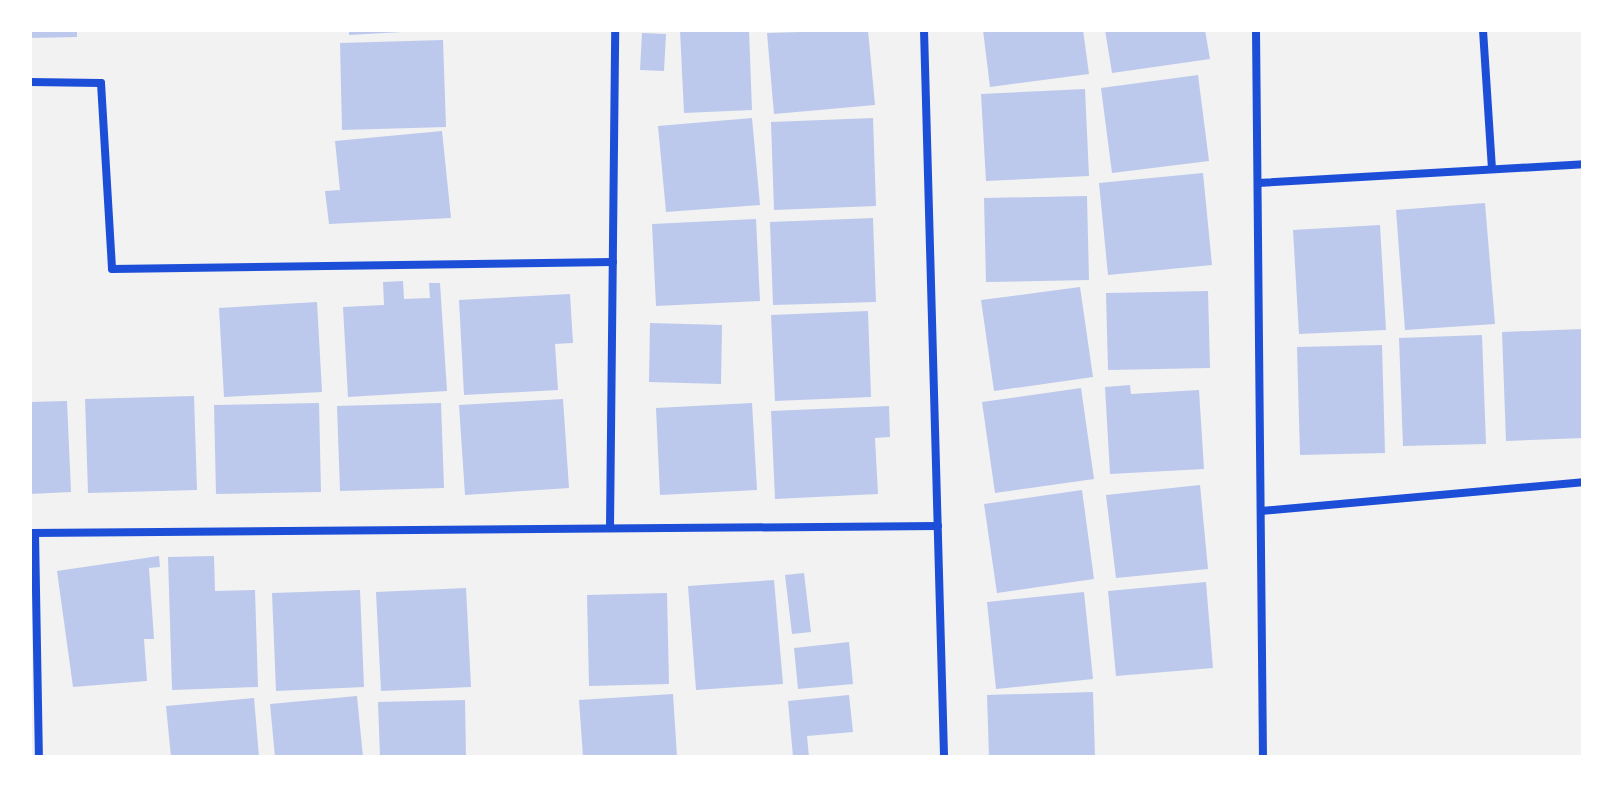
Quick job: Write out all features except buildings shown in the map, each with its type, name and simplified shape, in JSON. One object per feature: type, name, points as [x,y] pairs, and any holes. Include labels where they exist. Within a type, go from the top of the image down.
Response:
[{"type":"street","points":[[610,528],[615,30]]},
{"type":"street","points":[[924,30],[944,757]]},
{"type":"street","points":[[1256,30],[1263,757]]},
{"type":"street","points":[[1483,30],[1492,169]]},
{"type":"street","points":[[30,82],[101,83],[112,269],[613,262]]},
{"type":"street","points":[[1258,183],[1583,164]]},
{"type":"street","points":[[1261,511],[1583,482]]},
{"type":"street","points":[[39,757],[32,533],[938,526]]}]
